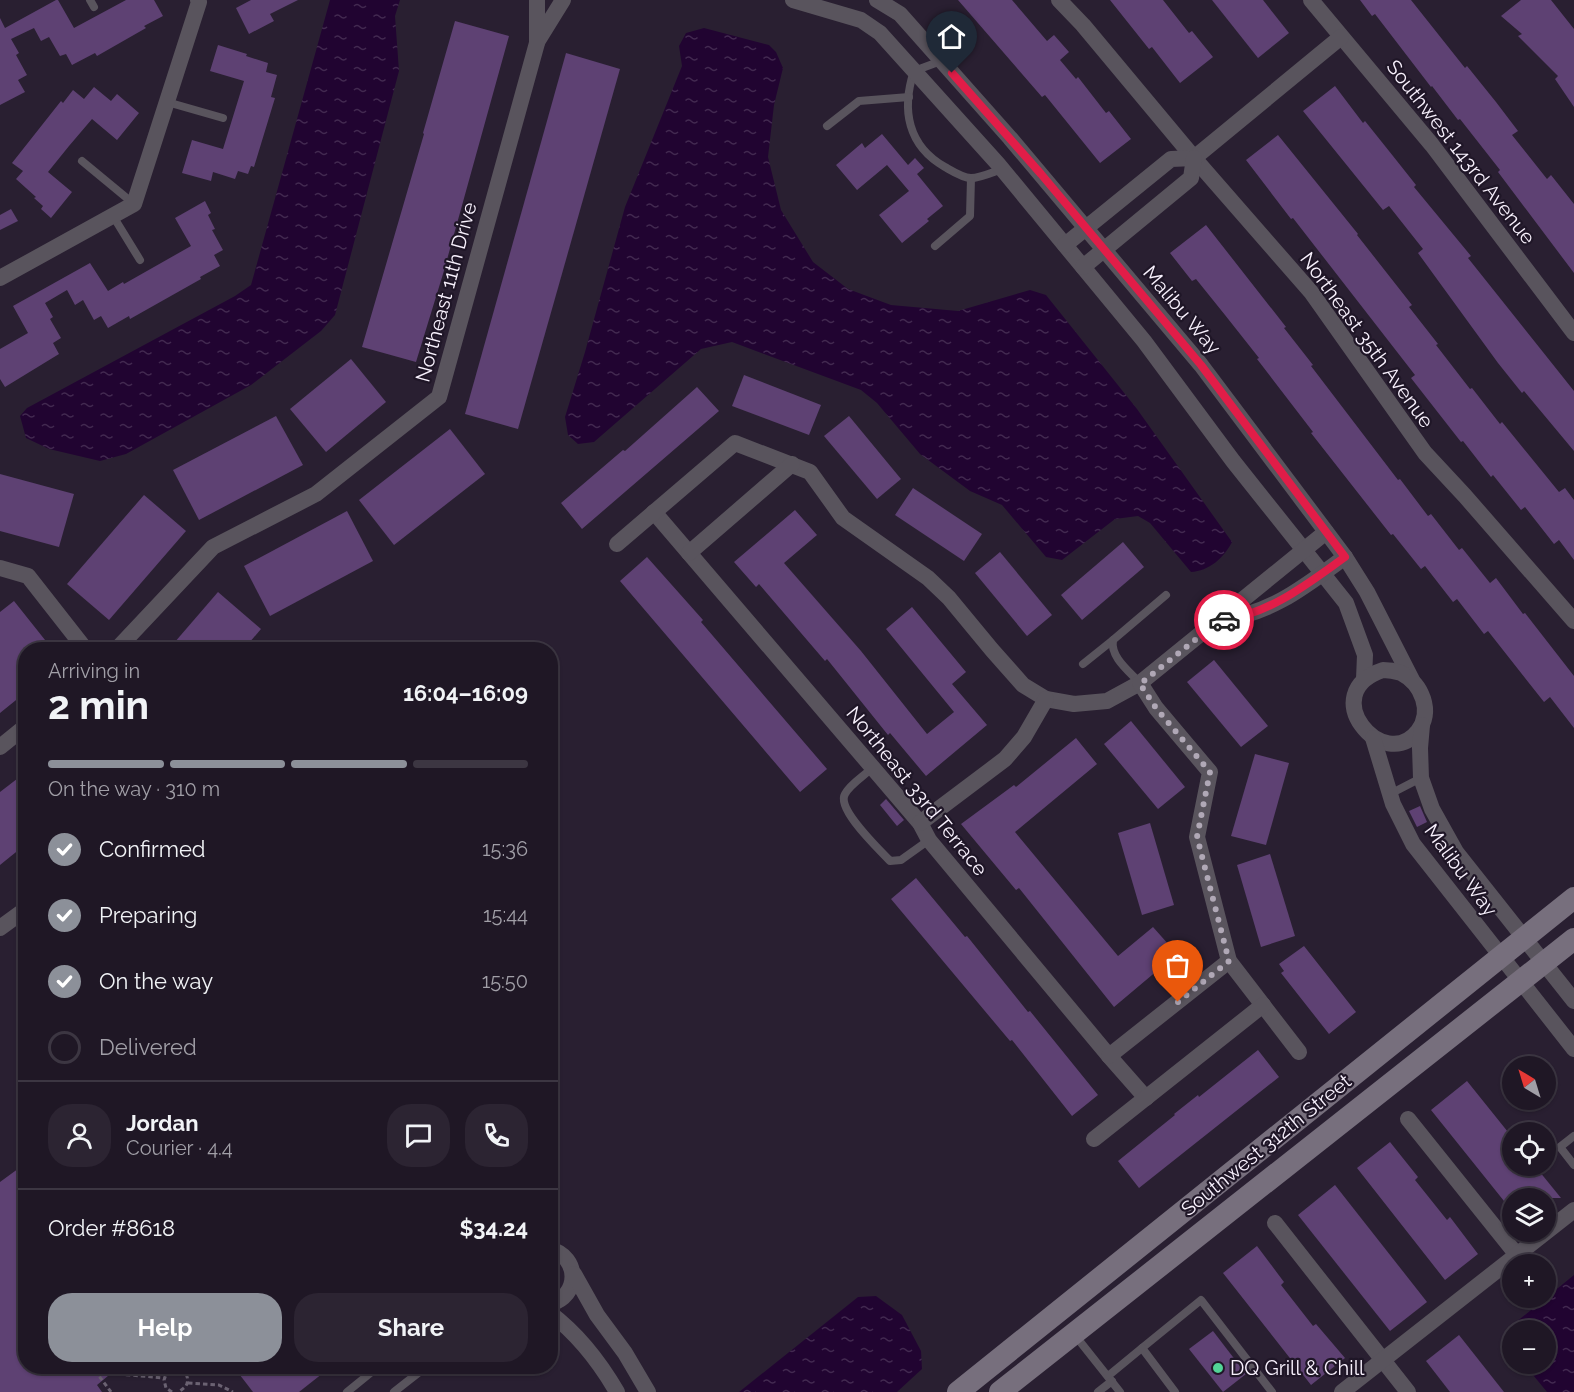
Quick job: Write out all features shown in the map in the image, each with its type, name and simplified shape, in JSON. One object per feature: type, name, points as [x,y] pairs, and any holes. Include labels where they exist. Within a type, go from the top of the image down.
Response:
[{"type":"main road","name":"Southwest 312th Street","points":[[958,1392],[1574,898]]},
{"type":"main road","name":"Southwest 312th Street","points":[[1000,1392],[1574,939]]},
{"type":"main road","points":[[1074,1334],[1070,1326],[1083,1308],[1207,1207],[1222,1181]]},
{"type":"street","points":[[0,278],[134,204],[198,0]]},
{"type":"street","name":"Northeast 11th Drive","points":[[124,642],[213,547],[316,494],[439,397],[537,43],[537,0]]},
{"type":"street","name":"Northeast 11th Drive","points":[[537,43],[563,0]]},
{"type":"street","name":"Malibu Way","points":[[793,0],[861,20],[880,33],[1003,169],[1144,341],[1233,461],[1346,603],[1365,655],[1364,679],[1358,685],[1353,704],[1359,724],[1374,738],[1390,794],[1413,844],[1574,1049]]},
{"type":"street","name":"Malibu Way","points":[[877,0],[900,14],[1105,249],[1201,365],[1345,557],[1412,680],[1422,693],[1426,710],[1420,748],[1421,778],[1432,809],[1456,852],[1574,1001]]},
{"type":"street","name":"Northeast 35th Avenue","points":[[1059,0],[1083,25],[1194,158],[1311,292],[1425,453],[1574,621]]},
{"type":"street","name":"Southwest 143rd Avenue","points":[[1311,0],[1432,145],[1574,333]]},
{"type":"street","points":[[1065,245],[1171,159],[1194,158],[1341,37]]},
{"type":"street","points":[[1083,267],[1191,178],[1194,158]]},
{"type":"street","points":[[617,544],[735,443],[810,472],[843,518],[928,578],[949,598],[1023,685],[1046,699],[1074,704],[1107,701],[1140,684],[1326,532]]},
{"type":"street","points":[[688,553],[792,464]]},
{"type":"street","name":"Northeast 33rd Terrace","points":[[654,512],[920,823],[929,840],[1146,1098]]},
{"type":"street","points":[[1219,621],[1240,618],[1284,600],[1345,557]]},
{"type":"street","points":[[0,568],[28,576],[80,642]]},
{"type":"street","points":[[1364,679],[1368,675],[1383,670],[1398,672],[1412,680]]},
{"type":"street","points":[[1140,684],[1156,708],[1210,772],[1197,837],[1229,961],[1299,1052]]},
{"type":"street","points":[[920,823],[1005,759],[1024,737],[1046,699]]},
{"type":"street","points":[[1374,738],[1387,743],[1402,742],[1414,736],[1422,725]]},
{"type":"street","points":[[0,747],[18,732]]},
{"type":"street","points":[[0,928],[18,915]]},
{"type":"street","points":[[1109,1056],[1229,961]]},
{"type":"street","points":[[1094,1139],[1263,1005]]},
{"type":"street","points":[[1408,1119],[1516,1254]]},
{"type":"street","points":[[1518,1254],[1574,1210]]},
{"type":"street","points":[[1275,1223],[1408,1392]]},
{"type":"street","points":[[558,1252],[568,1260],[593,1308],[625,1353],[648,1392]]},
{"type":"street","points":[[1342,1392],[1502,1267]]},
{"type":"street","points":[[558,1301],[567,1295],[574,1274]]},
{"type":"street","points":[[558,1320],[595,1357],[617,1392]]},
{"type":"lane","points":[[941,61],[914,71],[909,97],[909,120],[913,137],[937,162],[971,178],[1003,169]]},
{"type":"lane","points":[[827,126],[859,100],[909,97]]},
{"type":"lane","points":[[167,102],[223,118]]},
{"type":"lane","points":[[82,161],[134,204]]},
{"type":"lane","points":[[935,246],[970,216],[971,178]]},
{"type":"lane","points":[[113,216],[140,260]]},
{"type":"lane","points":[[1083,664],[1166,596]]},
{"type":"lane","points":[[1113,640],[1114,654],[1140,684]]},
{"type":"lane","points":[[872,768],[845,794],[843,802],[847,813],[890,861],[901,860],[929,840]]},
{"type":"lane","points":[[1390,794],[1421,778]]},
{"type":"lane","points":[[1574,1136],[1560,1147],[1574,1165]]},
{"type":"lane","points":[[1098,1392],[1142,1348],[1201,1300],[1272,1392]]},
{"type":"lane","points":[[1074,1334],[1120,1392]]},
{"type":"lane","points":[[1142,1348],[1175,1392]]},
{"type":"lane","points":[[347,1392],[369,1374]]},
{"type":"lane","points":[[394,1392],[417,1374]]},
{"type":"path","points":[[98,1374],[111,1392]]},
{"type":"path","points":[[119,1374],[164,1378]]},
{"type":"path","points":[[167,1374],[164,1378],[166,1388],[172,1392]]},
{"type":"path","points":[[185,1374],[188,1383]]},
{"type":"path","points":[[188,1383],[222,1386],[230,1391]]},
{"type":"path","points":[[179,1392],[188,1383]]},
{"type":"path","points":[[220,1392],[222,1386]]},
{"type":"path","points":[[162,1392],[166,1388]]},
{"type":"water","points":[[330,0],[400,0],[395,16],[399,71],[335,315],[321,331],[251,385],[126,454],[100,461],[49,449],[26,438],[20,416],[27,408],[235,296],[251,285]]},
{"type":"water","points":[[704,28],[769,45],[776,52],[783,68],[774,105],[768,157],[781,210],[813,262],[848,289],[891,305],[958,311],[1030,290],[1046,295],[1137,409],[1232,542],[1220,558],[1204,569],[1191,572],[1150,523],[1138,516],[1115,519],[1062,560],[1046,557],[1002,505],[970,491],[920,454],[877,403],[861,390],[732,342],[701,349],[594,442],[578,444],[568,435],[565,417],[625,207],[682,66],[679,46],[686,33]]},
{"type":"water","points":[[1574,1275],[1574,1392],[1547,1392],[1532,1374],[1556,1374],[1556,1320],[1519,1320],[1533,1308],[1556,1308],[1556,1290]]},
{"type":"water","points":[[876,1296],[902,1315],[921,1351],[922,1369],[897,1392],[739,1392],[858,1297]]},
{"type":"building","points":[[56,0],[74,28],[126,0],[154,0],[163,16],[97,56],[95,53],[72,65],[66,54],[60,56],[49,37],[41,41],[34,28],[11,39],[19,53],[16,55],[27,75],[18,80],[25,92],[0,105],[0,18],[5,28]]},
{"type":"building","points":[[251,0],[298,0],[270,14],[274,21],[249,34],[236,8]]},
{"type":"building","points":[[958,0],[1012,0],[1047,41],[1054,35],[1069,52],[1060,60],[1076,79],[1078,77],[1106,113],[1109,111],[1131,139],[1100,163],[1045,95],[1042,97]]},
{"type":"building","points":[[1110,0],[1163,0],[1189,33],[1192,31],[1213,57],[1180,83],[1152,47],[1149,49]]},
{"type":"building","points":[[1212,0],[1263,0],[1289,33],[1258,58]]},
{"type":"building","points":[[1360,0],[1411,0],[1465,68],[1467,66],[1496,102],[1518,131],[1512,135],[1547,179],[1551,175],[1574,204],[1574,273],[1498,172],[1500,170],[1460,119],[1458,120],[1431,87],[1375,14],[1372,16]]},
{"type":"building","points":[[1521,0],[1551,0],[1574,29],[1574,107],[1555,79],[1558,76],[1518,36],[1522,34],[1501,16]]},
{"type":"building","points":[[455,21],[509,36],[443,274],[416,362],[362,347]]},
{"type":"building","points":[[218,45],[268,63],[266,72],[277,75],[271,97],[275,98],[254,167],[251,166],[248,174],[238,171],[235,179],[213,172],[211,181],[182,173],[192,140],[223,149],[244,81],[210,71]]},
{"type":"building","points":[[566,53],[620,69],[518,429],[465,414]]},
{"type":"building","points":[[1335,86],[1416,185],[1414,187],[1471,256],[1468,258],[1574,391],[1574,451],[1498,363],[1418,253],[1423,249],[1389,206],[1383,210],[1303,111]]},
{"type":"building","points":[[94,87],[111,101],[117,94],[139,113],[117,140],[92,119],[69,146],[48,172],[72,192],[51,218],[41,209],[43,206],[34,198],[36,197],[16,179],[23,171],[12,163],[61,101],[63,103],[73,90],[84,99]]},
{"type":"building","points":[[882,134],[908,165],[915,158],[924,168],[917,174],[943,206],[902,243],[879,215],[909,191],[887,165],[857,190],[836,165],[862,143],[865,148]]},
{"type":"building","points":[[1278,135],[1412,305],[1409,307],[1470,389],[1472,388],[1500,424],[1502,422],[1559,492],[1565,488],[1574,500],[1574,560],[1559,540],[1554,544],[1525,507],[1521,510],[1463,441],[1461,442],[1411,378],[1415,375],[1246,160]]},
{"type":"building","points":[[205,201],[211,213],[208,215],[215,229],[212,230],[223,250],[214,255],[220,266],[130,319],[129,316],[108,328],[101,316],[94,320],[83,300],[75,305],[67,290],[45,303],[53,317],[50,319],[61,338],[53,343],[59,354],[5,387],[0,379],[0,349],[28,333],[13,306],[90,263],[108,291],[123,282],[124,284],[191,246],[175,218]]},
{"type":"building","points":[[11,209],[18,221],[0,230],[0,215]]},
{"type":"building","points":[[1206,225],[1286,327],[1284,328],[1313,365],[1311,366],[1398,480],[1400,479],[1428,516],[1431,514],[1459,550],[1462,548],[1490,583],[1496,578],[1574,676],[1574,728],[1550,697],[1544,702],[1488,631],[1484,634],[1457,599],[1453,602],[1425,566],[1421,569],[1393,534],[1391,535],[1311,433],[1313,432],[1257,359],[1259,358],[1196,279],[1192,281],[1170,253]]},
{"type":"building","points":[[351,359],[386,402],[326,452],[290,409]]},
{"type":"building","points":[[744,375],[821,405],[809,435],[732,406]]},
{"type":"building","points":[[697,387],[719,411],[582,529],[561,503],[623,450],[625,451]]},
{"type":"building","points":[[276,416],[303,465],[199,520],[173,470]]},
{"type":"building","points":[[849,416],[901,479],[877,499],[824,436]]},
{"type":"building","points":[[450,429],[485,474],[394,545],[359,500]]},
{"type":"building","points":[[0,474],[74,494],[59,547],[0,531]]},
{"type":"building","points":[[913,488],[982,534],[964,561],[895,515]]},
{"type":"building","points":[[144,495],[186,531],[109,620],[67,584]]},
{"type":"building","points":[[795,510],[817,535],[784,563],[861,651],[927,734],[954,712],[886,629],[912,607],[966,672],[952,684],[987,725],[926,776],[890,733],[888,735],[827,659],[825,661],[759,584],[756,587],[734,562]]},
{"type":"building","points":[[347,511],[373,561],[270,616],[244,566]]},
{"type":"building","points":[[1123,542],[1144,567],[1082,620],[1061,595]]},
{"type":"building","points":[[1000,552],[1052,615],[1027,636],[975,573]]},
{"type":"building","points":[[647,557],[703,620],[701,622],[827,769],[800,792],[620,581]]},
{"type":"building","points":[[218,592],[261,629],[250,642],[175,642]]},
{"type":"building","points":[[14,601],[47,642],[18,642],[18,698],[0,713],[0,612]]},
{"type":"building","points":[[1214,660],[1268,726],[1241,747],[1187,682]]},
{"type":"building","points":[[1131,721],[1185,787],[1158,809],[1104,744]]},
{"type":"building","points":[[1076,738],[1097,764],[1015,832],[1118,956],[1153,927],[1177,954],[1114,1007],[1019,888],[1016,890],[961,824],[1014,785],[1016,787]]},
{"type":"building","points":[[1255,754],[1289,763],[1266,845],[1231,836]]},
{"type":"building","points":[[18,778],[18,850],[0,865],[0,792]]},
{"type":"building","points":[[886,799],[904,820],[897,826],[880,805]]},
{"type":"building","points":[[1420,806],[1427,822],[1417,827],[1409,811]]},
{"type":"building","points":[[1150,823],[1174,905],[1142,915],[1118,833]]},
{"type":"building","points":[[1270,854],[1295,936],[1261,947],[1237,865]]},
{"type":"building","points":[[916,878],[965,937],[967,936],[1028,1012],[1030,1011],[1098,1095],[1072,1116],[1012,1040],[1010,1041],[891,899]]},
{"type":"building","points":[[1304,946],[1356,1012],[1329,1034],[1281,973],[1284,971],[1279,964]]},
{"type":"building","points":[[1258,1050],[1279,1077],[1139,1188],[1118,1161],[1174,1114]]},
{"type":"building","points":[[1467,1081],[1502,1125],[1502,1176],[1543,1176],[1553,1188],[1502,1188],[1502,1199],[1431,1110]]},
{"type":"building","points":[[1390,1142],[1418,1177],[1415,1180],[1447,1220],[1450,1217],[1478,1254],[1445,1280],[1357,1168]]},
{"type":"building","points":[[18,1169],[18,1374],[110,1374],[97,1385],[102,1392],[0,1392],[0,1182]]},
{"type":"building","points":[[1335,1185],[1427,1302],[1390,1331],[1298,1215]]},
{"type":"building","points":[[1257,1246],[1284,1282],[1281,1285],[1313,1326],[1316,1324],[1345,1358],[1311,1385],[1223,1273]]},
{"type":"building","points":[[1213,1331],[1246,1374],[1223,1392],[1189,1349]]},
{"type":"building","points":[[1459,1335],[1504,1392],[1450,1392],[1426,1361]]},
{"type":"building","points":[[239,1374],[322,1374],[299,1392],[253,1392]]},
{"type":"way so far","points":[[1178,1002],[1229,961],[1197,837],[1210,772],[1156,708],[1140,684],[1219,621],[1224,620]]},
{"type":"place","name":"DQ Grill & Chill","points":[[1218,1368]]},
{"type":"route","points":[[952,73],[1105,249],[1201,365],[1310,514],[1345,557],[1284,600],[1240,618],[1224,620]]}]
